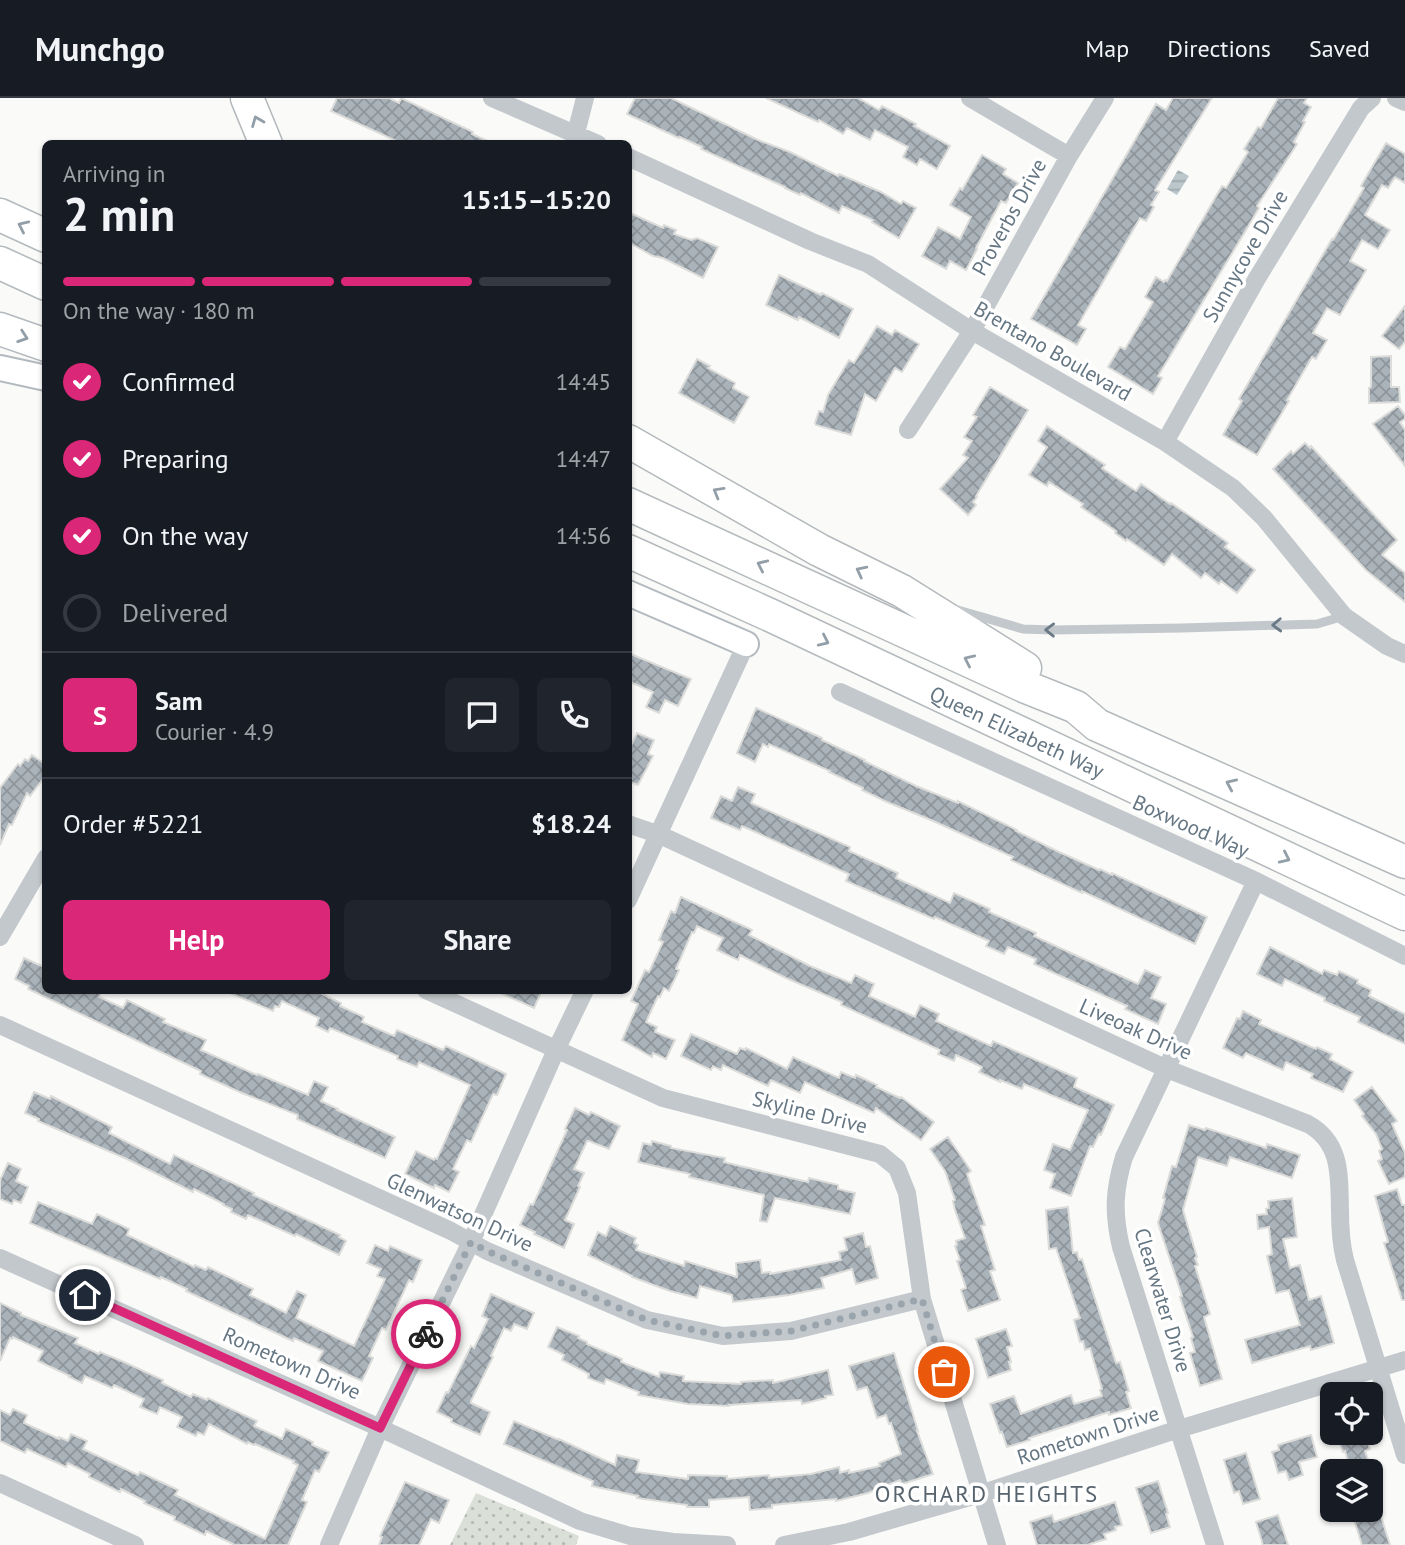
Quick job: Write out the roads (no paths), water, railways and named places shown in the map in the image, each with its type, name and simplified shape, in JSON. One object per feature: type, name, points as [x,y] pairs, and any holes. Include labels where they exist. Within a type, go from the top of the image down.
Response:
[{"type":"highway","points":[[247,98],[264,140]]},
{"type":"highway","points":[[0,215],[42,234]]},
{"type":"highway","points":[[0,264],[42,282]]},
{"type":"highway","points":[[0,330],[42,344]]},
{"type":"highway","points":[[632,443],[820,550],[902,591],[1020,665],[1076,707]]},
{"type":"highway","name":"Queen Elizabeth Way","points":[[632,506],[1026,687],[1076,707],[1097,724],[1405,862]]},
{"type":"highway","name":"Queen Elizabeth Way","points":[[632,553],[1405,914]]},
{"type":"highway","points":[[632,573],[660,585],[772,616]]},
{"type":"main road","points":[[0,368],[42,377]]},
{"type":"main road","points":[[632,595],[747,645]]},
{"type":"street","points":[[492,98],[590,140]]},
{"type":"street","points":[[576,133],[585,98]]},
{"type":"street","points":[[970,98],[1069,156]]},
{"type":"street","name":"Proverbs Drive","points":[[908,430],[972,331],[1069,156],[1105,98]]},
{"type":"street","name":"Sunnycove Drive","points":[[1165,442],[1256,280],[1361,108],[1372,98]]},
{"type":"street","points":[[1396,98],[1405,102]]},
{"type":"street","name":"Brentano Boulevard","points":[[632,159],[810,242],[868,264],[972,331],[1165,442],[1233,488],[1264,519],[1344,616],[1387,646],[1405,654]]},
{"type":"street","points":[[632,892],[747,645]]},
{"type":"street","name":"Boxwood Way","points":[[840,692],[1256,881],[1405,956]]},
{"type":"street","name":"Liveoak Drive","points":[[632,825],[660,835],[1167,1069],[1319,1130],[1329,1143],[1338,1166],[1342,1248],[1405,1455]]},
{"type":"street","points":[[0,937],[42,865]]},
{"type":"street","name":"Clearwater Drive","points":[[1215,1545],[1121,1247],[1115,1211],[1117,1186],[1124,1157],[1256,881]]},
{"type":"street","name":"Skyline Drive","points":[[435,994],[663,1098],[880,1154],[897,1168],[907,1193],[922,1299],[997,1545]]},
{"type":"street","points":[[329,1545],[380,1428],[471,1242],[583,994]]},
{"type":"street","name":"Glenwatson Drive","points":[[0,1025],[451,1231],[487,1251],[647,1320],[723,1336],[791,1331],[922,1299]]},
{"type":"street","name":"Rometown Drive","points":[[0,1258],[380,1428],[580,1521],[630,1536],[727,1545]]},
{"type":"street","name":"Rometown Drive","points":[[784,1545],[849,1532],[980,1494],[1179,1429],[1405,1360]]},
{"type":"street","points":[[0,1483],[135,1545]]},
{"type":"lane","points":[[902,591],[939,604]]},
{"type":"lane","points":[[951,608],[1023,629],[1052,630],[1317,624],[1344,616]]},
{"type":"district","name":"ORCHARD HEIGHTS","points":[[987,1493]]}]
